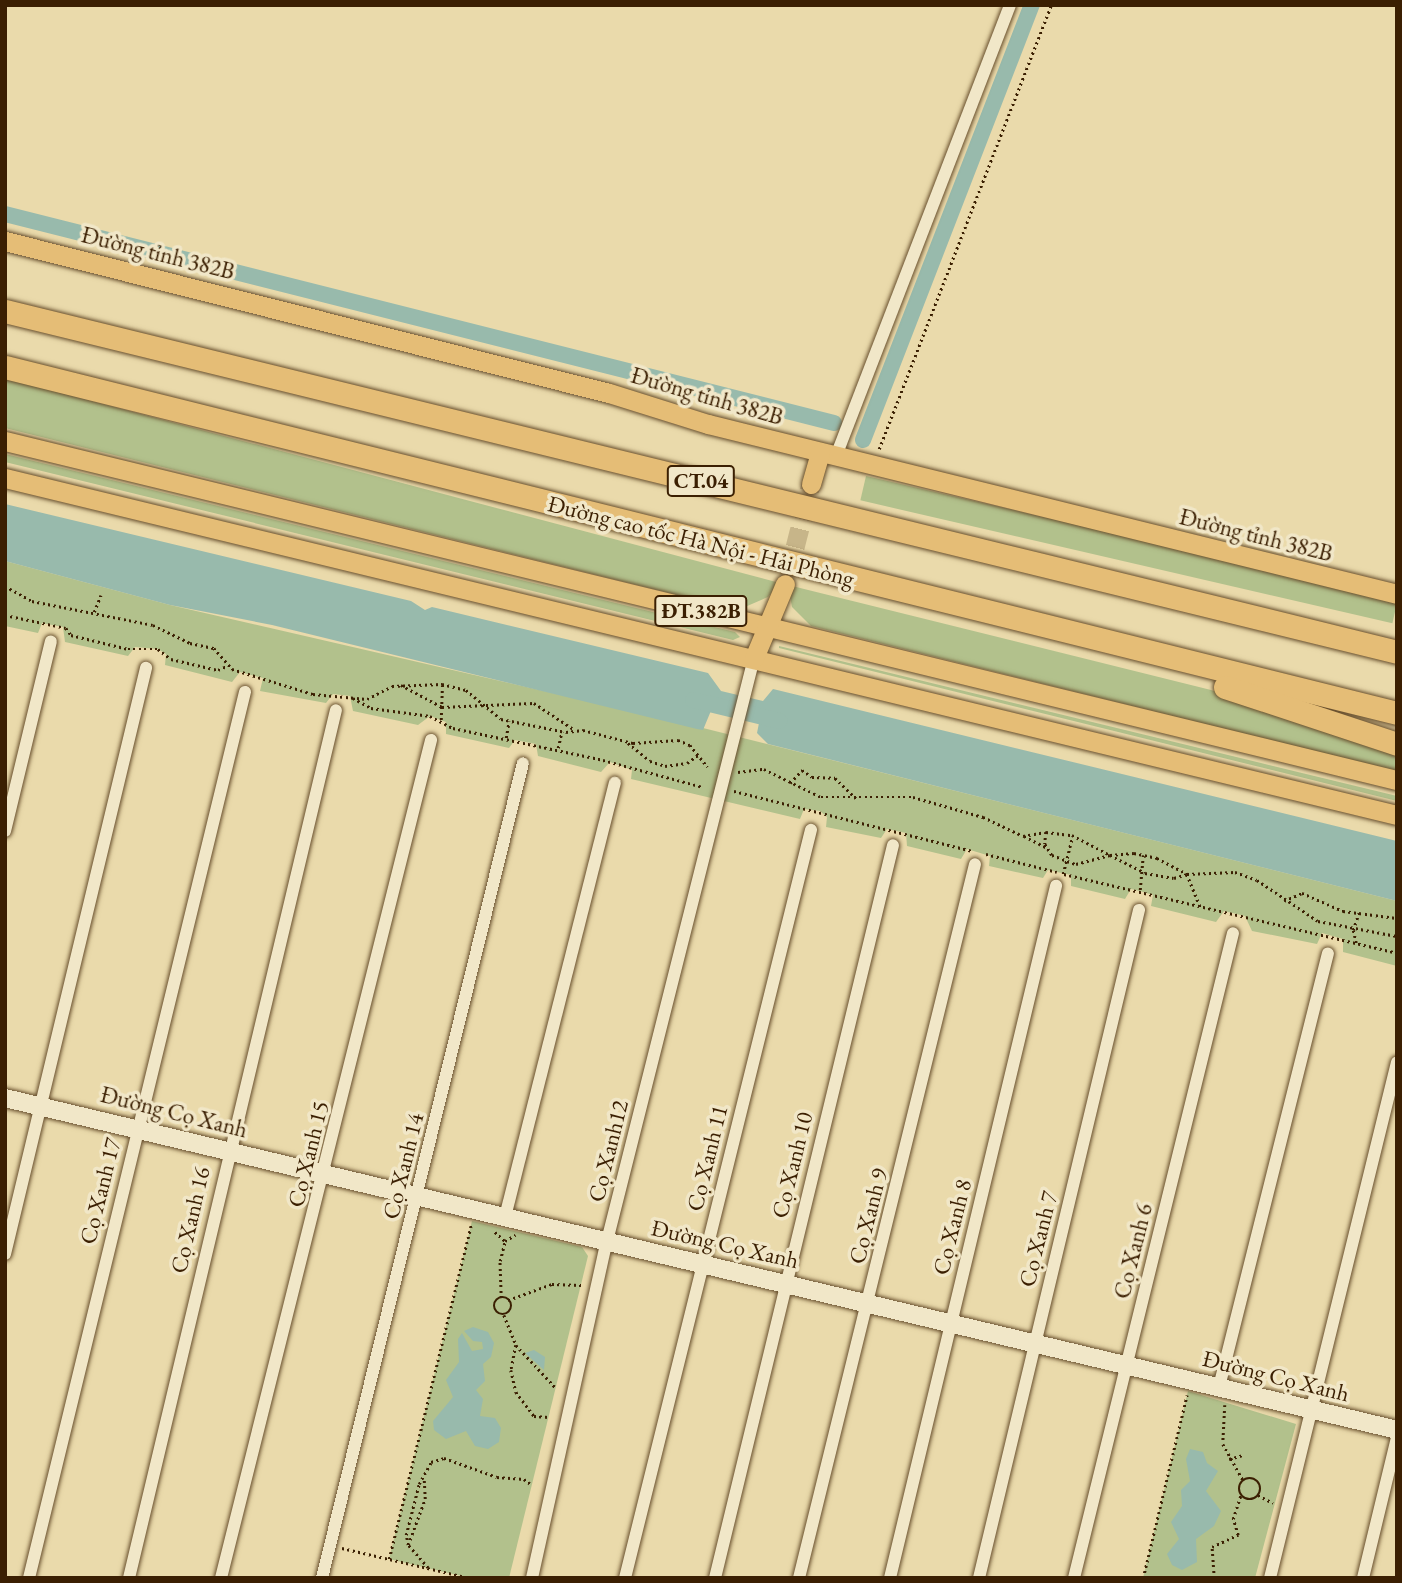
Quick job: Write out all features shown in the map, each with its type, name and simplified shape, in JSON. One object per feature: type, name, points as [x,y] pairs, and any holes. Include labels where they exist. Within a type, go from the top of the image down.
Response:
[{"type":"highway","points":[[5,309],[729,474],[1397,640]]},
{"type":"highway","name":"CT.04","points":[[5,309],[1397,652]]},
{"type":"highway","name":"Đường cao tốc Hà Nội - Hải Phòng","points":[[5,367],[1397,713]]},
{"type":"highway","points":[[54,379],[664,547],[1250,693],[1397,744]]},
{"type":"main road","name":"Đường tỉnh 382B","points":[[5,241],[556,380],[828,454],[1397,594]]},
{"type":"main road","name":"ĐT.382B","points":[[5,441],[1397,780]]},
{"type":"main road","points":[[811,484],[828,454]]},
{"type":"main road","name":"ĐT.382B","points":[[5,478],[1397,815]]},
{"type":"main road","points":[[754,658],[770,628],[785,584]]},
{"type":"street","points":[[828,454],[1010,5]]},
{"type":"street","points":[[5,831],[51,641]]},
{"type":"street","name":"Cọ Xanh12","points":[[532,1578],[607,1241],[754,658]]},
{"type":"street","points":[[5,1254],[146,668]]},
{"type":"street","name":"Cọ Xanh 17","points":[[29,1578],[245,692]]},
{"type":"street","name":"Cọ Xanh 16","points":[[128,1578],[228,1150],[336,710]]},
{"type":"street","name":"Cọ Xanh 15","points":[[221,1578],[324,1176],[431,740]]},
{"type":"street","name":"Cọ Xanh 14","points":[[322,1578],[523,763]]},
{"type":"street","points":[[500,1222],[615,783]]},
{"type":"street","name":"Cọ Xanh 11","points":[[625,1578],[811,830]]},
{"type":"street","name":"Cọ Xanh 10","points":[[715,1578],[893,845]]},
{"type":"street","name":"Cọ Xanh 9","points":[[799,1578],[975,864]]},
{"type":"street","name":"Cọ Xanh 8","points":[[890,1578],[1056,886]]},
{"type":"street","name":"Cọ Xanh 7","points":[[979,1578],[1139,910]]},
{"type":"street","name":"Cọ Xanh 6","points":[[1074,1578],[1233,933]]},
{"type":"street","points":[[1222,1394],[1328,954]]},
{"type":"street","points":[[1270,1578],[1397,1062]]},
{"type":"street","name":"Đường Cọ Xanh","points":[[5,1098],[137,1127],[324,1176],[417,1196],[500,1222],[607,1241],[1035,1342],[1126,1365],[1222,1394],[1311,1410],[1397,1430]]},
{"type":"street","points":[[1363,1578],[1397,1437]]},
{"type":"path","points":[[873,464],[1051,5]]},
{"type":"path","points":[[5,586],[32,601],[153,625],[178,639],[214,648],[227,666],[313,694],[367,699],[376,692],[401,685],[442,684],[467,690],[509,721],[625,740],[678,740],[708,766]]},
{"type":"path","points":[[94,612],[101,595]]},
{"type":"path","points":[[5,615],[66,628],[71,635],[128,649],[158,649],[171,659],[218,670],[227,666]]},
{"type":"path","points":[[441,720],[442,684]]},
{"type":"path","points":[[401,685],[443,707],[534,703],[575,730]]},
{"type":"path","points":[[352,697],[371,708],[441,720],[453,728],[557,749],[703,787]]},
{"type":"path","points":[[506,738],[509,721]]},
{"type":"path","points":[[557,749],[562,731]]},
{"type":"path","points":[[625,740],[650,761],[665,766],[687,764],[698,755]]},
{"type":"path","points":[[738,772],[764,769],[821,797],[857,799],[872,794],[913,797],[983,817],[1076,864],[1110,855],[1143,855],[1187,874],[1201,908]]},
{"type":"path","points":[[790,783],[802,770],[812,777],[835,778],[857,799]]},
{"type":"path","points":[[734,791],[1201,908],[1397,953]]},
{"type":"path","points":[[1023,836],[1046,832],[1072,835],[1141,872],[1174,878],[1187,874],[1236,872],[1257,880],[1284,901],[1318,921],[1353,930],[1397,936]]},
{"type":"path","points":[[1046,832],[1046,847]]},
{"type":"path","points":[[1063,874],[1068,862],[1072,835]]},
{"type":"path","points":[[1140,891],[1143,855]]},
{"type":"path","points":[[1284,901],[1302,892],[1343,911],[1397,918]]},
{"type":"path","points":[[1356,943],[1353,930],[1359,913]]},
{"type":"path","points":[[1314,933],[1318,921]]},
{"type":"path","points":[[389,1559],[472,1221]]},
{"type":"path","points":[[500,1222],[505,1241],[500,1261],[500,1298],[494,1308],[504,1315],[516,1345],[556,1388]]},
{"type":"path","points":[[505,1241],[518,1232]]},
{"type":"path","points":[[500,1298],[508,1300],[552,1284],[581,1285]]},
{"type":"path","points":[[504,1315],[511,1308],[508,1300]]},
{"type":"path","points":[[516,1345],[511,1370],[516,1392],[534,1416],[548,1417]]},
{"type":"path","points":[[1143,1578],[1188,1391]]},
{"type":"path","points":[[1214,1578],[1215,1542],[1231,1541],[1238,1535],[1233,1520],[1243,1480],[1229,1459],[1221,1437],[1222,1394]]},
{"type":"path","points":[[1229,1459],[1243,1455]]},
{"type":"path","points":[[428,1568],[408,1545],[410,1513],[431,1462],[444,1458],[497,1477],[524,1479],[532,1485]]},
{"type":"path","points":[[408,1545],[425,1499],[424,1476]]},
{"type":"path","points":[[1243,1480],[1257,1480],[1258,1495]]},
{"type":"path","points":[[1241,1494],[1248,1500],[1258,1495]]},
{"type":"path","points":[[1258,1495],[1273,1503]]},
{"type":"path","points":[[342,1548],[470,1578]]},
{"type":"green space","points":[[5,378],[780,583],[768,597],[738,610],[5,428]]},
{"type":"green space","points":[[5,454],[735,632],[740,637],[733,640],[5,462]]},
{"type":"green space","points":[[866,476],[1397,599],[1392,623],[860,500]]},
{"type":"green space","points":[[5,561],[170,605],[679,722],[1397,901],[1397,966],[1343,952],[1343,939],[1322,933],[1317,944],[1252,931],[1245,916],[1224,911],[1216,922],[1151,906],[1153,895],[1140,891],[1131,889],[1125,899],[1071,886],[1071,875],[1048,870],[1043,878],[989,866],[990,856],[967,849],[961,859],[907,846],[906,833],[887,829],[881,838],[826,827],[827,817],[820,811],[804,809],[800,819],[631,779],[632,770],[610,762],[601,772],[538,756],[536,744],[515,740],[509,748],[446,734],[446,722],[430,716],[418,725],[353,711],[350,696],[333,694],[326,703],[260,691],[263,678],[240,672],[232,682],[165,665],[166,654],[158,649],[135,647],[128,656],[65,642],[63,627],[42,623],[38,633],[5,626]]},
{"type":"green space","points":[[788,585],[1211,690],[1397,756],[1397,772],[811,626],[792,607]]},
{"type":"green space","points":[[779,648],[1397,796],[1397,801]]},
{"type":"green space","points":[[472,1221],[582,1247],[588,1256],[509,1578],[470,1578],[389,1559]]},
{"type":"green space","points":[[1188,1391],[1296,1424],[1255,1578],[1143,1578]]},
{"type":"shaded area","points":[[5,504],[411,601],[425,610],[432,607],[708,673],[721,691],[763,701],[773,689],[1397,841],[1397,901],[768,744],[757,733],[761,713],[715,701],[703,730],[697,729],[272,625],[170,605],[5,561]]},
{"type":"shaded area","points":[[473,1327],[488,1332],[494,1343],[491,1357],[483,1364],[485,1381],[476,1390],[483,1399],[480,1416],[495,1418],[501,1428],[499,1442],[488,1449],[475,1446],[466,1431],[446,1439],[434,1430],[433,1421],[453,1397],[446,1380],[459,1362],[458,1339],[462,1333],[472,1351],[483,1349],[482,1342],[473,1341],[464,1331]]},
{"type":"shaded area","points":[[534,1350],[545,1357],[544,1370],[525,1353]]},
{"type":"shaded area","points":[[1190,1449],[1203,1452],[1207,1463],[1218,1471],[1206,1491],[1221,1511],[1214,1526],[1196,1539],[1197,1562],[1182,1570],[1172,1565],[1167,1554],[1179,1539],[1171,1522],[1182,1506],[1181,1490],[1190,1481],[1186,1459]]},
{"type":"waterway","points":[[863,440],[1032,5]]},
{"type":"waterway","points":[[5,214],[834,423]]},
{"type":"waterway","points":[[693,700],[780,721]]},
{"type":"tunnel","points":[[788,575],[811,484]]}]
